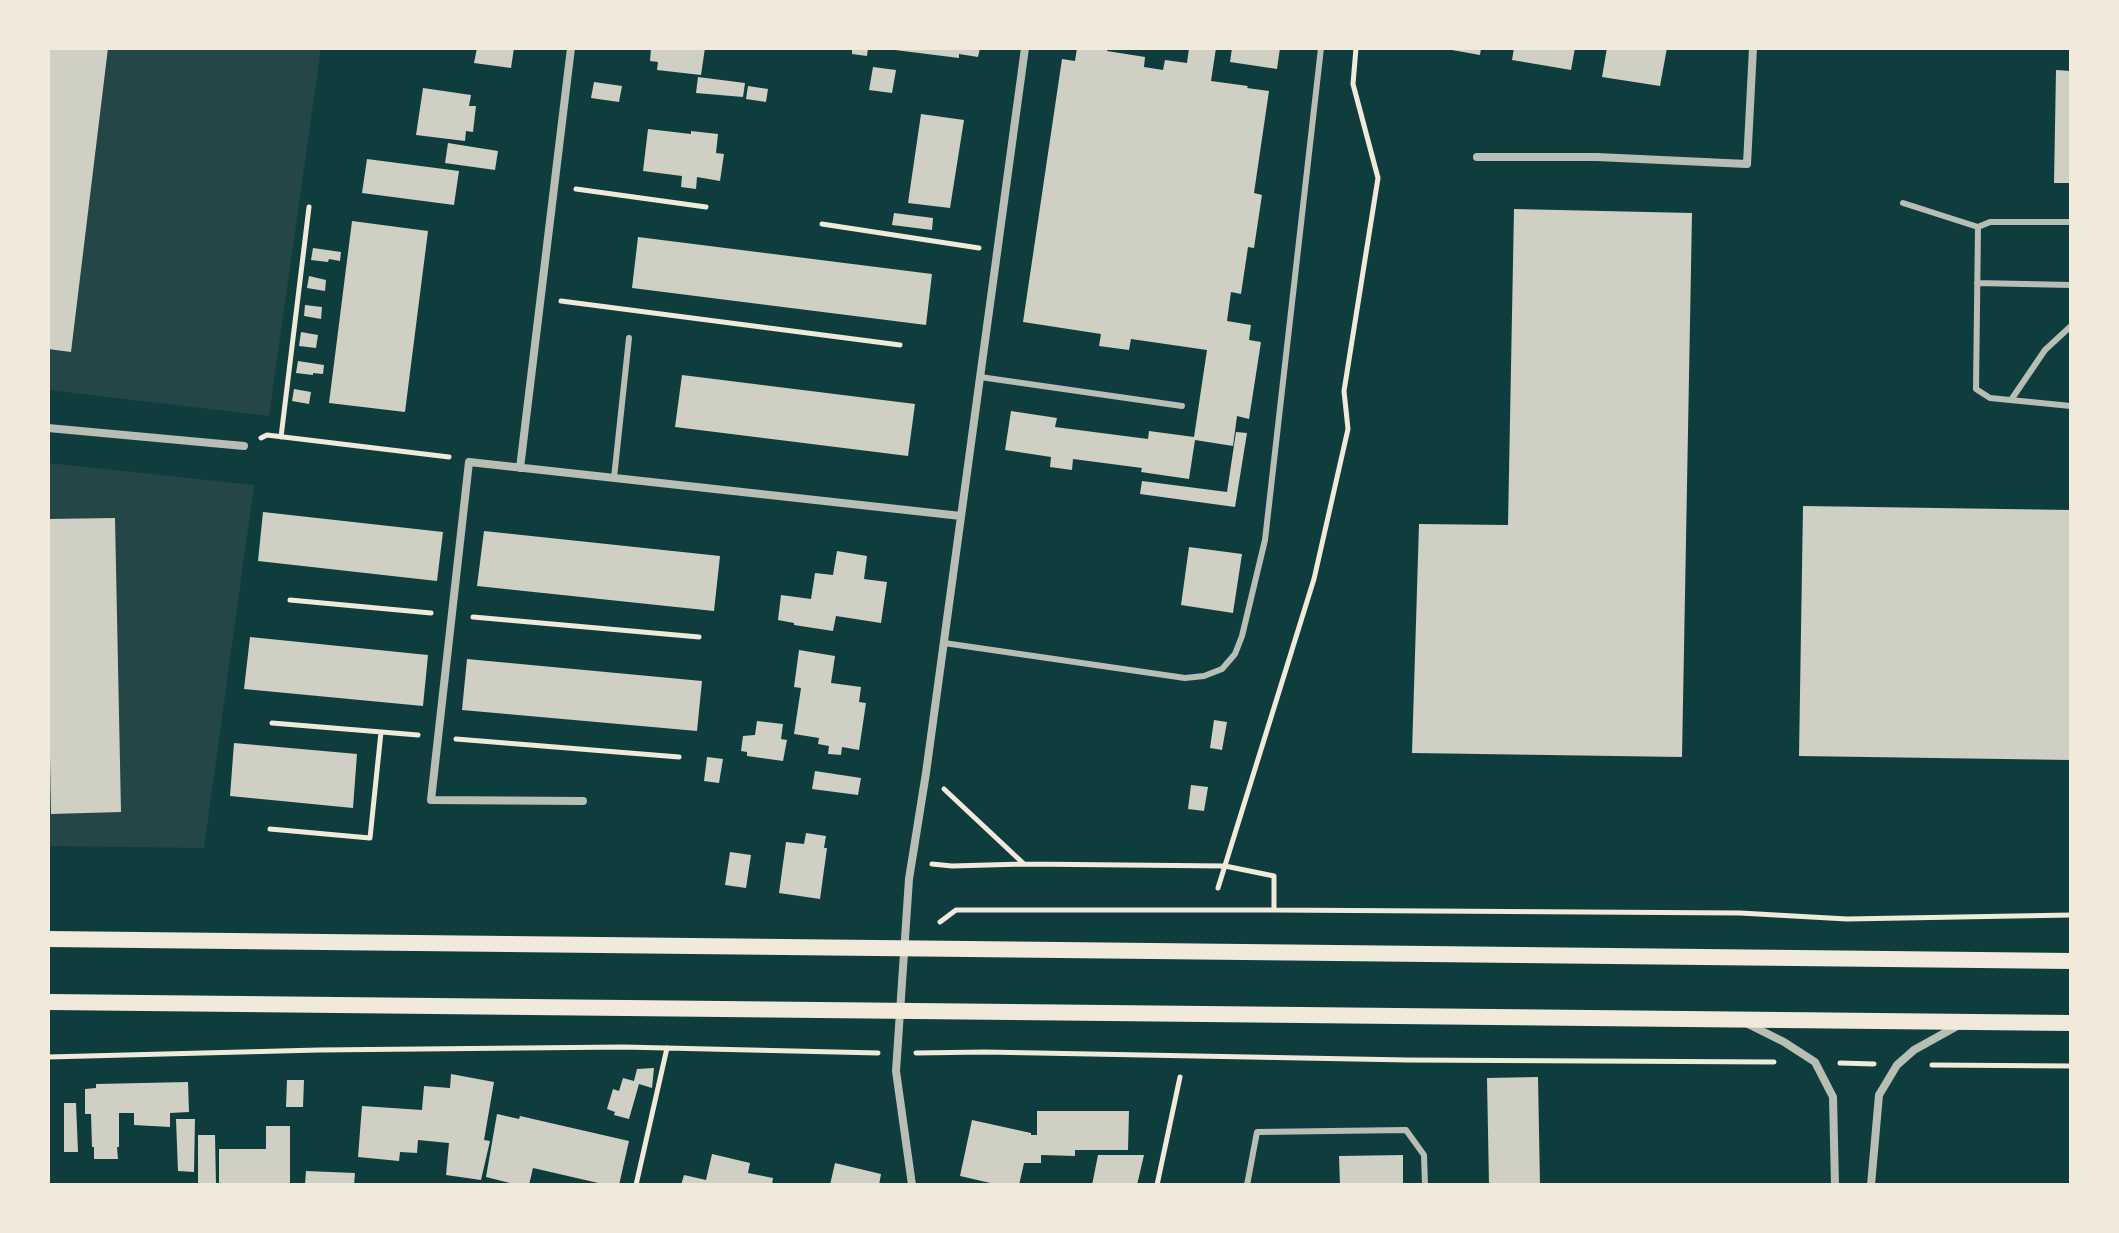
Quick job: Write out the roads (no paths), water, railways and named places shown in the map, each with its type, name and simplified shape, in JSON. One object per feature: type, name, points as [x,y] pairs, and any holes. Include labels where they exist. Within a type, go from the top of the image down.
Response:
[{"type":"main road","points":[[48,939],[2071,961]]},
{"type":"main road","points":[[48,1002],[2071,1023]]},
{"type":"street","points":[[520,468],[571,48]]},
{"type":"street","points":[[912,1185],[897,1090],[911,861],[926,773],[1025,48]]},
{"type":"street","points":[[1477,157],[1597,157],[1747,164],[1753,48]]},
{"type":"street","points":[[48,428],[244,446]]},
{"type":"street","points":[[583,801],[431,800],[469,462],[961,516]]},
{"type":"street","points":[[1740,1020],[1815,1062],[1833,1097],[1835,1185]]},
{"type":"street","points":[[1871,1185],[1879,1095],[1897,1065],[1914,1050],[1964,1022]]},
{"type":"lane","points":[[944,643],[1185,678],[1204,676],[1222,669],[1235,654],[1265,540],[1321,48]]},
{"type":"lane","points":[[1903,203],[1978,227],[1990,222],[2071,222]]},
{"type":"lane","points":[[1978,227],[1976,389],[1990,398],[2071,406]]},
{"type":"lane","points":[[1977,283],[2071,285]]},
{"type":"lane","points":[[2011,400],[2045,350],[2071,326]]},
{"type":"lane","points":[[614,478],[629,338]]},
{"type":"lane","points":[[980,377],[1182,406]]},
{"type":"lane","points":[[1247,1185],[1257,1132],[1406,1130],[1424,1155],[1425,1185]]}]
